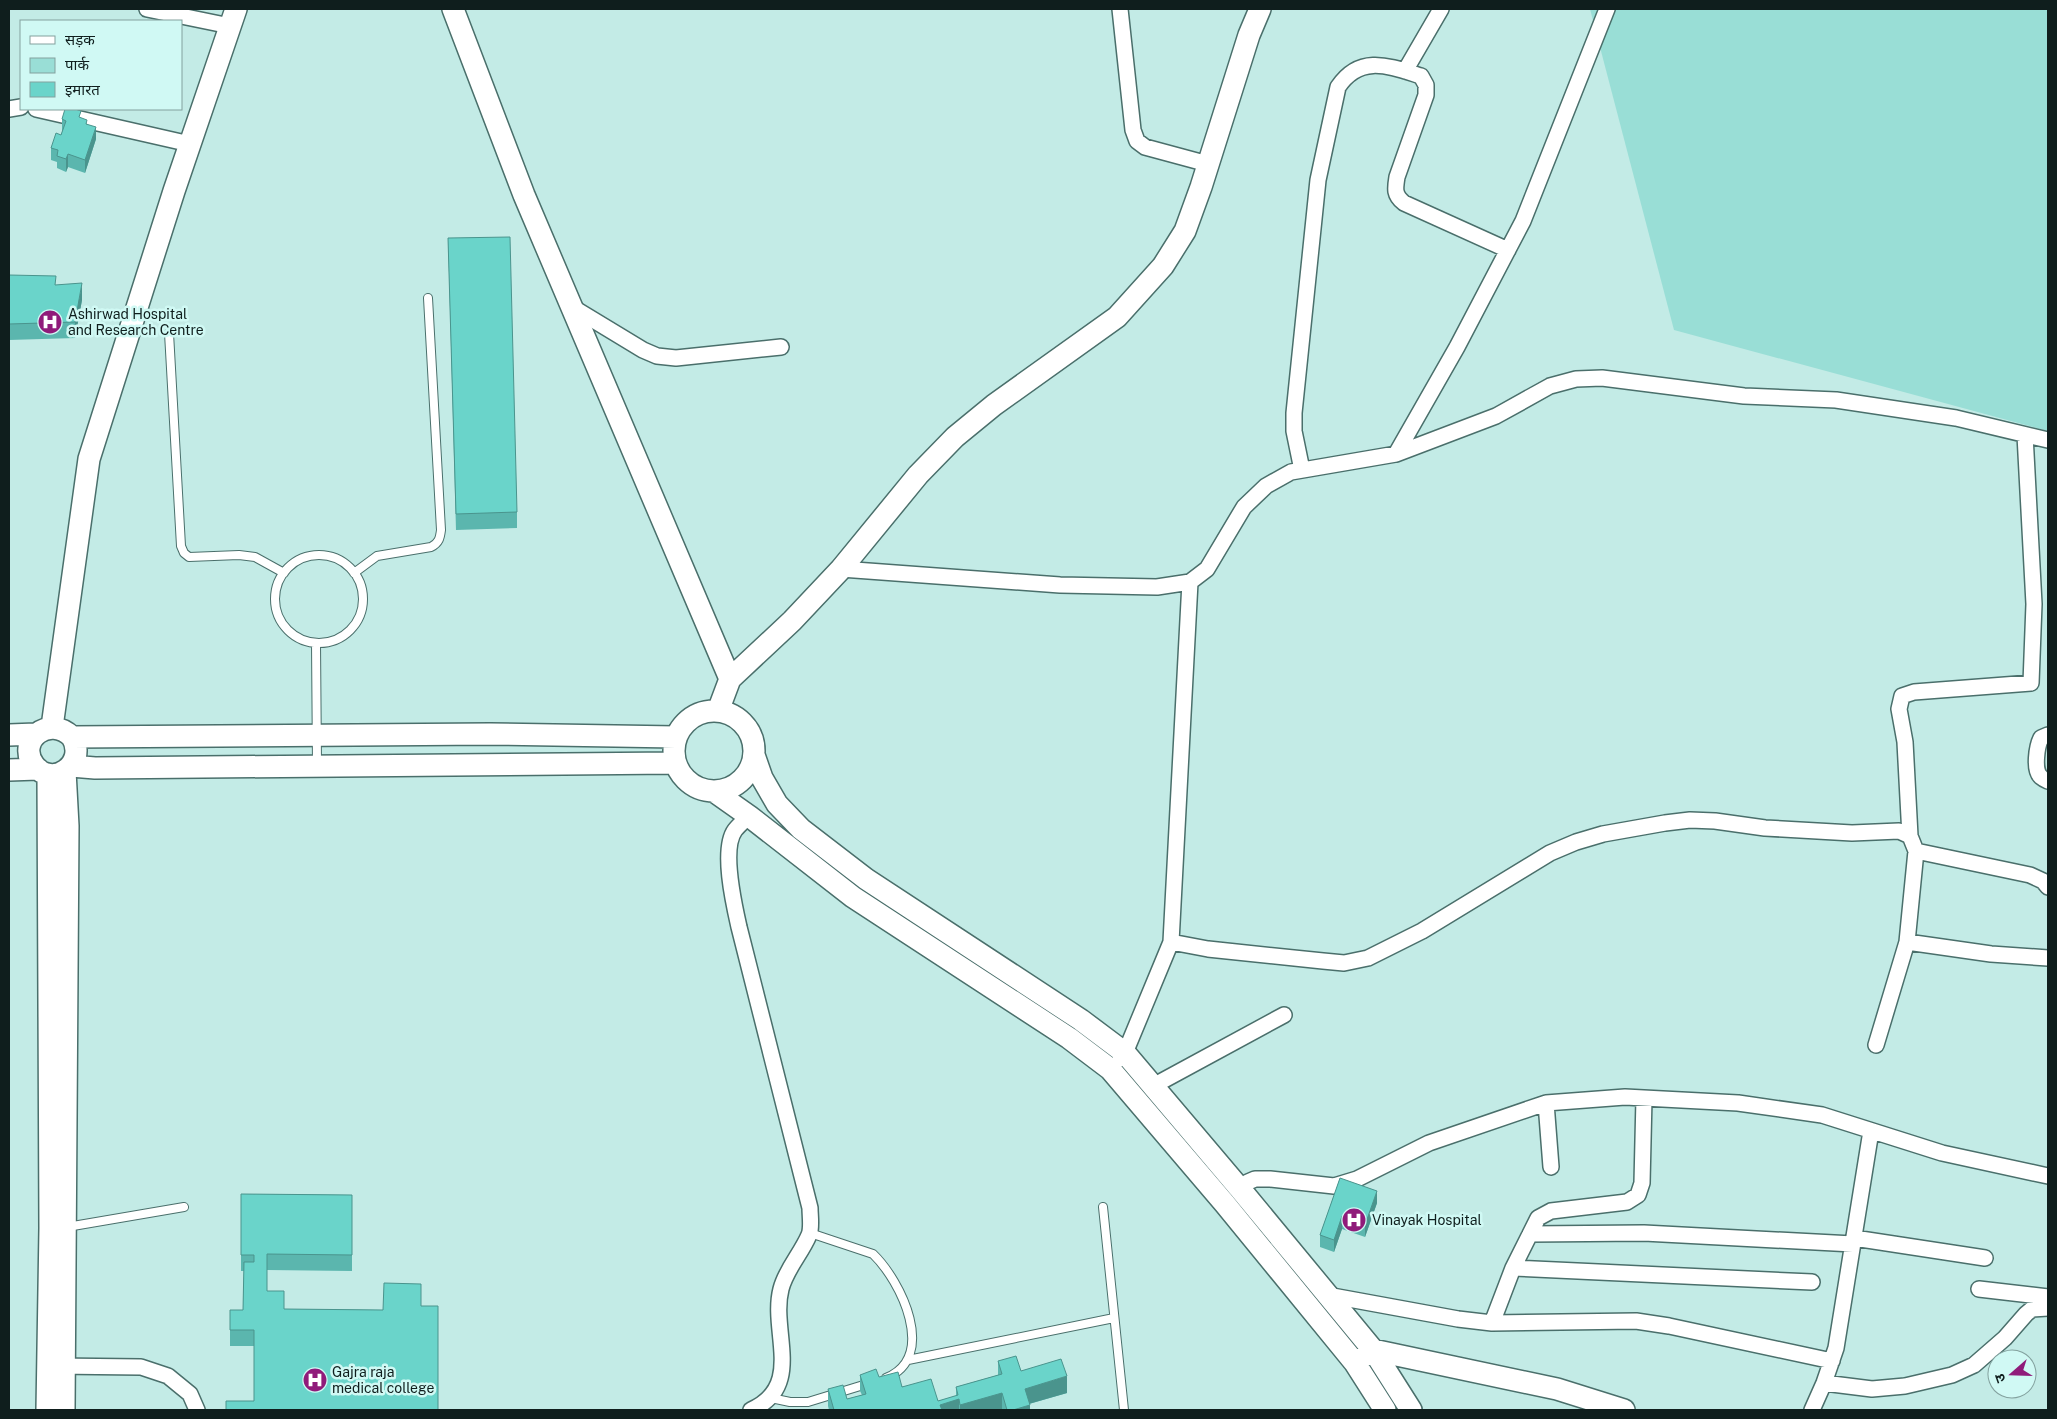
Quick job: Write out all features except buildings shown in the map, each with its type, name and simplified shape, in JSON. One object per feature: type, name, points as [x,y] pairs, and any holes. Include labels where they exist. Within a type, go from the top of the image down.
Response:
[{"type":"main road","points":[[453,9],[524,195],[730,679]]},
{"type":"main road","points":[[718,711],[730,679],[792,622],[841,569],[918,475],[955,437],[994,405],[1117,317],[1163,266],[1185,231],[1249,35],[1260,9]]},
{"type":"main road","points":[[56,770],[31,759],[30,746],[44,731],[88,459],[233,17]]},
{"type":"main road","points":[[754,755],[750,770],[740,783],[728,789],[715,792],[702,790],[690,784],[681,775],[675,763],[676,737],[682,725],[692,716],[705,711],[718,711],[733,716],[746,725],[753,740],[754,755],[762,778],[777,804],[801,829],[866,879],[1082,1020],[1125,1053],[1373,1350],[1410,1410]]},
{"type":"main road","points":[[9,735],[63,730],[75,742],[76,755],[56,770]]},
{"type":"main road","points":[[72,737],[490,734],[676,737]]},
{"type":"main road","points":[[9,770],[675,763]]},
{"type":"main road","points":[[47,1410],[56,1366],[65,1227],[68,836],[56,770]]},
{"type":"main road","points":[[56,770],[50,1228],[56,1366],[64,1410]]},
{"type":"main road","points":[[715,792],[853,897],[1069,1038],[1110,1069],[1225,1204],[1355,1363],[1385,1410]]},
{"type":"main road","points":[[1355,1363],[1373,1350],[1557,1389],[1624,1410]]},
{"type":"street","points":[[147,9],[233,17]]},
{"type":"street","points":[[1120,9],[1133,130],[1137,141],[1145,147],[1208,164]]},
{"type":"street","points":[[1405,71],[1441,9]]},
{"type":"street","points":[[1396,454],[1457,346],[1523,220],[1601,11]]},
{"type":"street","points":[[1302,470],[1294,431],[1294,405],[1318,180],[1338,87],[1345,76],[1366,65],[1381,65],[1421,76],[1426,85],[1426,95],[1397,176],[1395,189],[1398,198],[1404,203],[1508,250]]},
{"type":"street","points":[[40,110],[190,144]]},
{"type":"street","points":[[572,307],[657,356],[676,358],[781,347]]},
{"type":"street","points":[[841,569],[1060,584],[1158,587],[1190,582],[1207,568],[1244,507],[1266,486],[1291,472],[1396,454],[1496,416],[1550,386],[1576,379],[1602,378],[1744,396],[1836,400],[1956,418],[2048,440]]},
{"type":"street","points":[[1876,1045],[1907,942],[1913,844],[1905,742],[1899,709],[1902,696],[1914,692],[2031,683],[2041,603],[2025,435]]},
{"type":"street","points":[[1110,1069],[1125,1053],[1171,942],[1190,582]]},
{"type":"street","points":[[2048,735],[2041,738],[2038,744],[2037,771],[2041,777],[2048,781]]},
{"type":"street","points":[[749,816],[734,831],[730,850],[730,883],[739,927],[810,1208],[810,1233],[784,1280],[780,1291],[779,1304],[783,1358],[780,1381],[771,1398],[751,1410]]},
{"type":"street","points":[[1171,942],[1208,949],[1330,962],[1368,958],[1422,931],[1550,853],[1576,842],[1603,834],[1690,820],[1765,828],[1852,832],[1899,831],[1913,844],[2030,876],[2043,881],[2048,887]]},
{"type":"street","points":[[1907,942],[1991,954],[2048,958]]},
{"type":"street","points":[[1153,1086],[1284,1015]]},
{"type":"street","points":[[1241,1190],[1248,1182],[1255,1179],[1270,1178],[1334,1186],[1357,1179],[1429,1143],[1546,1102],[1625,1097],[1738,1103],[1812,1114],[1942,1153],[2048,1176]]},
{"type":"street","points":[[1492,1323],[1513,1268],[1538,1218],[1544,1213],[1627,1202],[1638,1195],[1642,1183],[1644,1098]]},
{"type":"street","points":[[1546,1102],[1551,1167]]},
{"type":"street","points":[[1812,1410],[1824,1384],[1836,1348],[1871,1131]]},
{"type":"street","points":[[1530,1234],[1644,1233],[1853,1241],[1985,1258]]},
{"type":"street","points":[[1513,1268],[1812,1282]]},
{"type":"street","points":[[1979,1289],[2048,1297]]},
{"type":"street","points":[[1327,1295],[1458,1319],[1492,1323],[1636,1322],[1669,1326],[1832,1361]]},
{"type":"street","points":[[1824,1384],[1872,1389],[1905,1386],[1952,1376],[1974,1365],[2005,1338],[2032,1309],[2048,1308]]},
{"type":"street","points":[[56,1366],[141,1367],[168,1376],[190,1394],[197,1410]]},
{"type":"lane","points":[[354,573],[377,556],[431,547],[436,545],[440,539],[442,530],[428,298]]},
{"type":"lane","points":[[169,333],[181,546],[184,553],[190,557],[239,555],[255,557],[284,573]]},
{"type":"lane","points":[[324,555],[338,559],[350,568],[359,580],[363,595],[362,610],[356,624],[345,635],[332,641],[316,643],[304,640],[292,633],[283,623],[277,611],[275,598],[278,585],[284,573],[295,562],[308,556],[324,555]]},
{"type":"lane","points":[[316,643],[317,766]]},
{"type":"lane","points":[[65,1227],[184,1207]]},
{"type":"lane","points":[[1103,1207],[1124,1410]]},
{"type":"lane","points":[[810,1233],[864,1250],[879,1260],[896,1287],[910,1318],[913,1342],[908,1360]]},
{"type":"lane","points":[[771,1398],[790,1402],[808,1402],[889,1377],[908,1360],[1114,1318]]},
{"type":"green space","points":[[1590,9],[2048,9],[2048,431],[1674,330]]},
{"type":"place","name":"Ashirwad Hospital and Research Centre","points":[[50,322]]},
{"type":"place","name":"Vinayak Hospital","points":[[1354,1220]]},
{"type":"place","name":"Gajra raja medical college","points":[[315,1380]]}]
